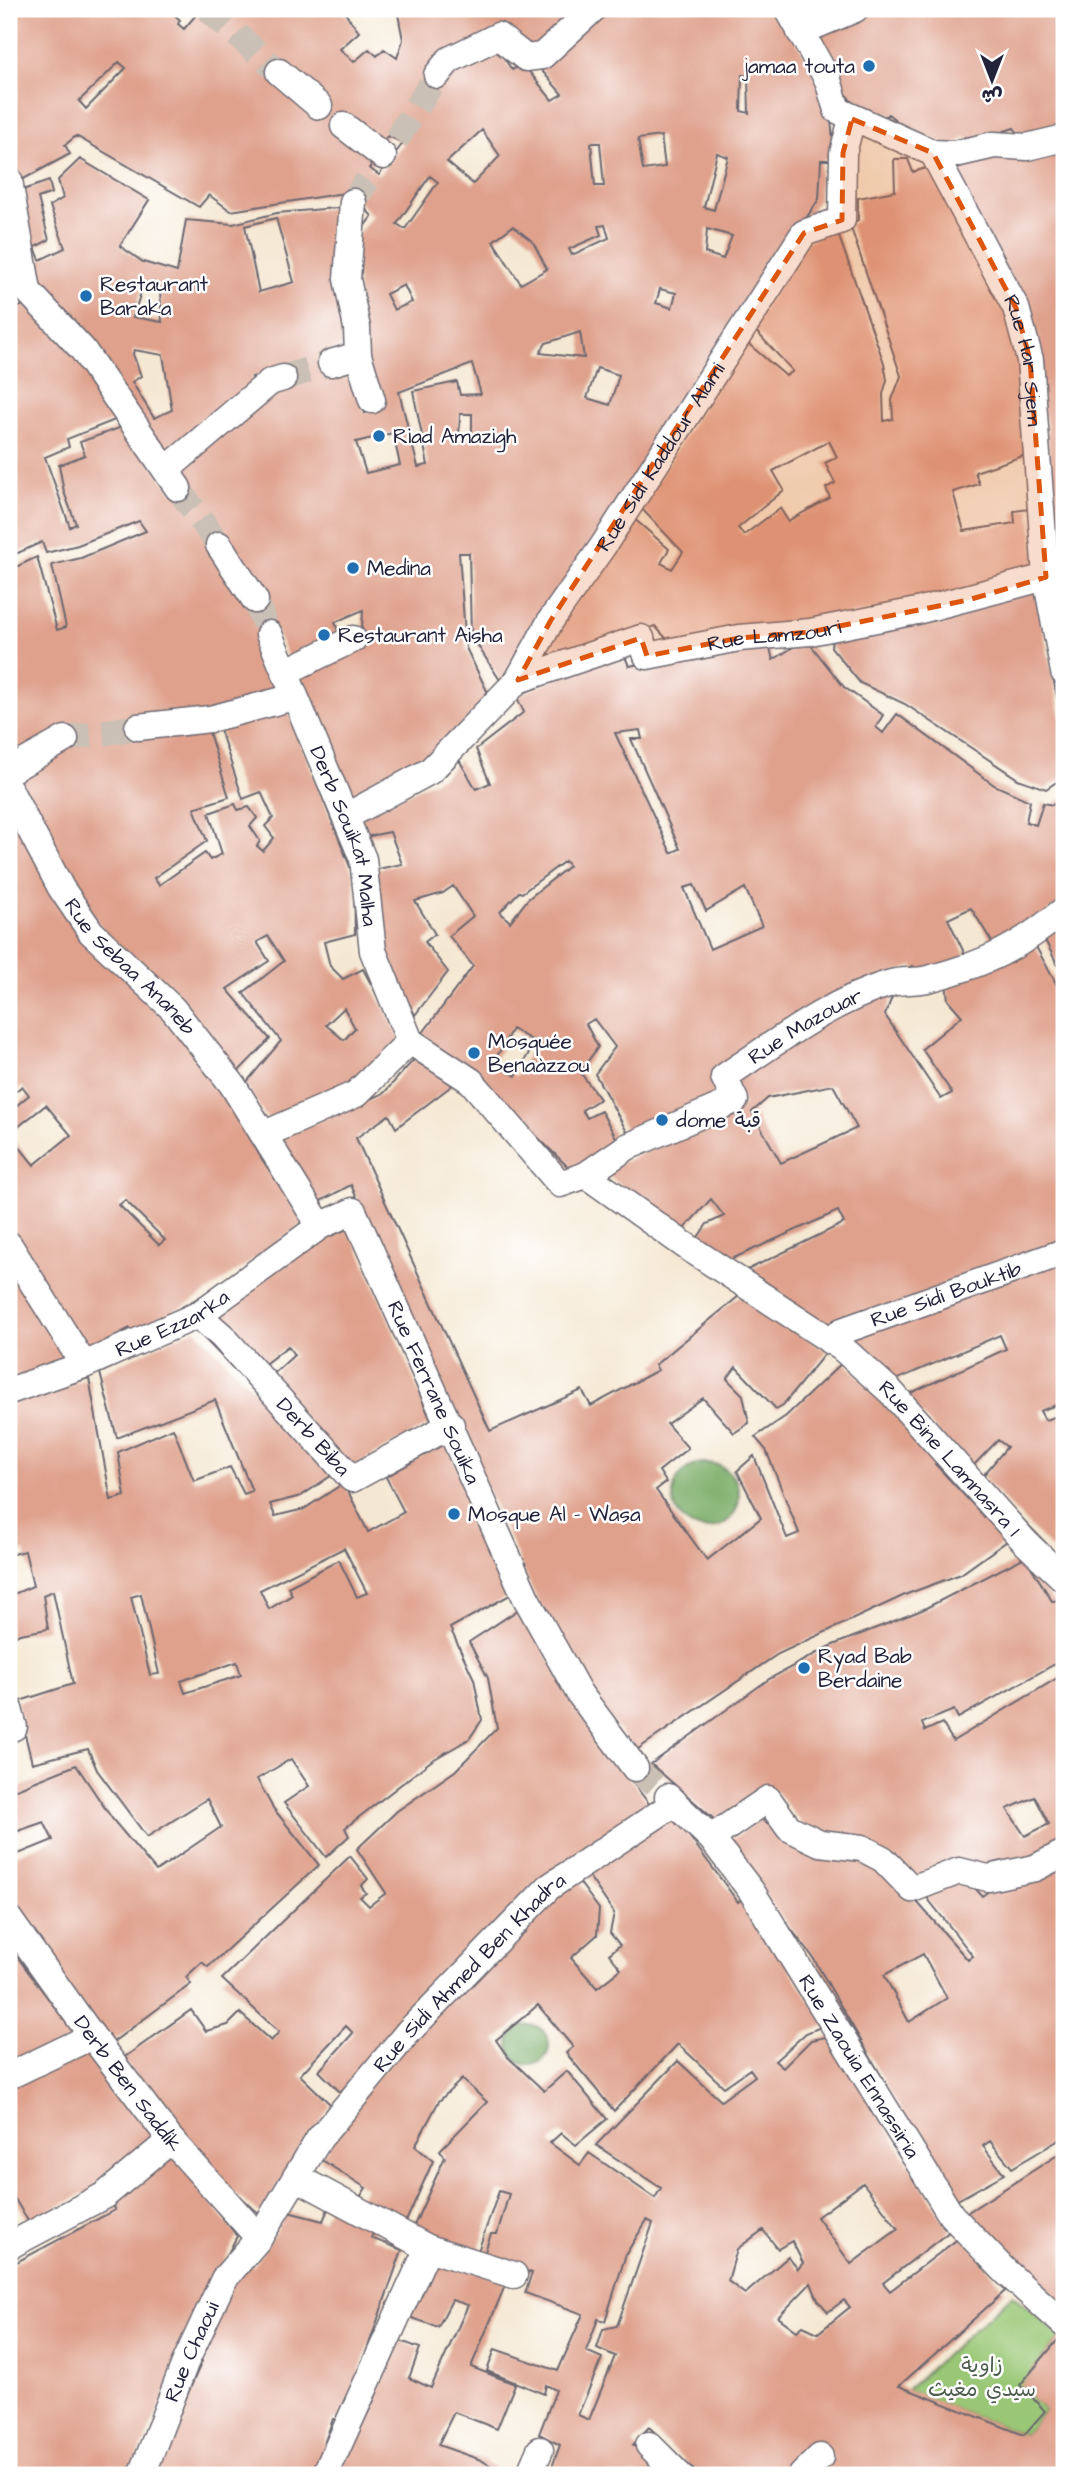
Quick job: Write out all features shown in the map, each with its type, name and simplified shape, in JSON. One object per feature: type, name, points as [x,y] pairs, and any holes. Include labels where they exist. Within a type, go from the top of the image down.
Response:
[{"type":"street","points":[[437,75],[449,60],[498,36],[526,58],[542,56],[593,9]]},
{"type":"street","points":[[788,9],[828,80],[837,110],[852,119],[933,153],[955,154],[994,145],[1027,146],[1064,138]]},
{"type":"street","points":[[800,32],[855,9]]},
{"type":"street","points":[[279,72],[319,106]]},
{"type":"street","name":"Rue Sidi Kaddour Alami","points":[[518,680],[551,620],[603,546],[804,233],[842,219],[843,153],[852,119]]},
{"type":"street","points":[[344,126],[384,155]]},
{"type":"street","name":"Rue Har Sjem","points":[[933,153],[1016,308],[1030,360],[1046,577],[1064,671]]},
{"type":"street","points":[[9,180],[18,296],[83,350],[172,479],[270,382],[282,378]]},
{"type":"street","points":[[353,202],[347,279],[357,328],[358,355],[372,400]]},
{"type":"street","points":[[331,363],[358,355]]},
{"type":"street","points":[[219,545],[255,600]]},
{"type":"street","name":"Rue Lamzouri","points":[[518,680],[641,638],[647,656],[739,638],[810,632],[968,600],[1046,577]]},
{"type":"street","name":"Derb Souikat Malha","points":[[269,634],[363,859],[373,951],[410,1041]]},
{"type":"street","points":[[285,672],[353,639]]},
{"type":"street","points":[[347,816],[430,771],[518,680]]},
{"type":"street","points":[[138,727],[210,719],[295,697]]},
{"type":"street","points":[[9,771],[65,739]]},
{"type":"street","name":"Rue Sebaa Ananeb","points":[[9,789],[61,888],[91,932],[173,1010],[232,1084],[265,1134]]},
{"type":"street","name":"Rue Mazouar","points":[[586,1175],[627,1147],[735,1100],[724,1077],[823,1013],[893,982],[925,980],[993,960],[1035,934],[1064,910]]},
{"type":"street","points":[[320,1226],[265,1134],[356,1094],[410,1041],[471,1081],[560,1184],[586,1175]]},
{"type":"street","name":"Rue Bine Lamnasra 1","points":[[586,1175],[683,1244],[830,1341],[891,1392],[1026,1543],[1064,1580]]},
{"type":"street","name":"Rue Ferrane Souika","points":[[320,1226],[353,1211],[451,1425],[526,1598],[579,1693],[635,1768]]},
{"type":"street","name":"Rue Ezzarka","points":[[9,1391],[84,1364],[198,1315],[320,1226]]},
{"type":"street","points":[[9,1245],[84,1364]]},
{"type":"street","name":"Rue Sidi Bouktib","points":[[830,1341],[842,1331],[1064,1252]]},
{"type":"street","name":"Derb Biba","points":[[198,1315],[222,1336],[352,1479],[451,1425]]},
{"type":"street","name":"Rue Zaouia Ennassiria","points":[[671,1800],[711,1838],[759,1903],[951,2215],[1005,2271],[1064,2324]]},
{"type":"street","name":"Rue Sidi Ahmed Ben Khadra","points":[[258,2238],[319,2139],[409,2031],[549,1887],[671,1800]]},
{"type":"street","points":[[711,1838],[768,1800],[789,1828],[820,1843],[862,1848],[883,1859],[912,1889],[960,1871],[988,1878],[1035,1868],[1064,1853]]},
{"type":"street","name":"Derb Ben Saddik","points":[[9,1919],[92,2036],[171,2140],[258,2238]]},
{"type":"street","points":[[9,2076],[92,2036]]},
{"type":"street","points":[[9,2246],[105,2195],[171,2140]]},
{"type":"street","points":[[296,2177],[428,2248],[514,2275]]},
{"type":"street","name":"Rue Chaoui","points":[[142,2475],[185,2362],[224,2279],[258,2238]]},
{"type":"street","points":[[325,2475],[428,2248]]},
{"type":"street","points":[[649,2445],[679,2475]]},
{"type":"street","points":[[529,2475],[540,2450]]},
{"type":"highlighted area","points":[[852,119],[933,153],[1016,308],[1030,360],[1046,577],[968,600],[810,632],[739,638],[647,656],[641,638],[518,680],[551,620],[804,233],[842,220],[843,153]]},
{"type":"green space","points":[[712,1463],[730,1472],[737,1483],[737,1509],[730,1520],[719,1527],[700,1529],[682,1520],[675,1509],[673,1490],[682,1472],[693,1465]]},
{"type":"green space","points":[[529,2025],[543,2031],[549,2045],[543,2059],[529,2065],[515,2059],[509,2045],[515,2031]]},
{"type":"green space","name":"زاوية سيدي مغيث","points":[[1012,2295],[1061,2336],[1021,2385],[1045,2411],[1024,2435],[907,2390]]},
{"type":"building","name":"Medina","points":[[9,9],[168,9],[180,20],[178,24],[184,29],[201,9],[342,9],[359,32],[340,49],[354,62],[369,49],[377,56],[384,49],[397,58],[403,40],[397,9],[582,9],[533,53],[503,30],[445,55],[433,72],[442,77],[495,45],[512,70],[523,64],[552,100],[562,94],[536,64],[549,60],[603,9],[778,9],[820,83],[830,111],[835,160],[821,160],[819,199],[697,380],[637,480],[545,616],[516,672],[503,685],[471,635],[469,553],[459,553],[466,648],[490,697],[456,731],[453,741],[420,770],[349,804],[297,677],[361,647],[363,610],[335,622],[340,637],[289,661],[276,631],[261,637],[285,695],[208,715],[138,722],[138,735],[171,735],[207,726],[229,797],[194,808],[207,841],[154,878],[159,885],[205,853],[210,860],[222,854],[209,813],[235,804],[238,810],[249,807],[257,818],[250,826],[260,841],[257,846],[263,851],[274,838],[265,826],[273,818],[261,792],[243,799],[218,724],[270,710],[288,710],[354,877],[355,934],[324,942],[330,966],[343,979],[363,969],[401,1040],[353,1088],[325,1103],[318,1099],[272,1126],[245,1084],[281,1041],[243,993],[284,961],[268,936],[257,942],[269,961],[227,989],[270,1039],[236,1074],[173,996],[101,930],[75,897],[11,778],[66,745],[63,734],[9,766],[9,313],[28,302],[83,363],[120,418],[67,439],[69,447],[45,457],[70,527],[76,524],[64,492],[59,465],[85,455],[80,442],[125,426],[172,492],[185,483],[177,471],[267,393],[285,387],[280,371],[252,377],[254,386],[205,430],[166,459],[88,348],[39,292],[29,267],[20,191],[49,181],[52,193],[38,198],[49,240],[35,247],[40,260],[65,248],[50,206],[63,198],[58,180],[80,159],[149,200],[120,246],[143,262],[177,272],[186,220],[233,224],[277,213],[346,207],[340,283],[351,342],[327,353],[333,371],[348,366],[365,413],[380,408],[363,348],[354,240],[372,216],[350,192],[231,211],[209,195],[199,207],[76,136],[65,145],[70,154],[18,182],[9,153]],"holes":[[[119,62],[126,68],[86,109],[79,101]],[[283,68],[324,102],[314,113],[274,76]],[[742,75],[748,76],[749,113],[741,111]],[[348,121],[378,144],[388,136],[403,143],[379,175],[369,168],[376,159],[341,130]],[[482,130],[500,156],[473,184],[447,162]],[[661,136],[665,167],[643,170],[638,139]],[[591,143],[600,143],[604,186],[595,186]],[[717,153],[728,157],[714,210],[704,207]],[[430,176],[438,182],[405,229],[397,224]],[[276,218],[294,282],[259,292],[245,226]],[[605,225],[609,238],[572,255],[569,249],[601,235],[598,226]],[[513,226],[533,242],[547,269],[521,284],[493,241]],[[707,229],[732,236],[723,259],[705,253]],[[404,285],[412,302],[394,310],[386,294]],[[143,286],[160,291],[162,322],[133,317]],[[660,289],[676,293],[672,308],[656,303]],[[580,332],[584,358],[540,353],[546,343]],[[134,350],[163,355],[172,410],[154,418],[132,382],[141,376]],[[472,364],[481,394],[460,395],[457,382],[413,391],[428,465],[418,467],[399,392]],[[597,368],[619,375],[610,405],[587,398]],[[460,414],[472,414],[472,438],[459,438]],[[393,433],[400,465],[366,473],[356,442]],[[139,521],[146,531],[81,558],[52,565],[66,627],[57,630],[37,557],[16,567],[11,556],[42,542],[46,553],[78,545]],[[225,541],[248,569],[260,598],[248,604],[221,558],[217,560],[210,550]],[[344,1008],[355,1028],[344,1040],[326,1025]]]},
{"type":"building","points":[[856,9],[1064,9],[1064,132],[1023,140],[1014,128],[971,142],[965,137],[950,149],[929,146],[888,114],[877,124],[858,110],[834,78],[812,33]]},
{"type":"building","points":[[1064,147],[1063,622],[1046,421],[954,169],[993,155]]},
{"type":"building","points":[[894,159],[908,159],[913,172],[930,167],[1008,309],[1023,362],[1029,454],[975,472],[979,484],[953,492],[964,531],[1015,523],[1014,511],[1029,509],[1038,572],[915,603],[672,645],[655,626],[557,662],[545,650],[631,516],[669,549],[661,563],[672,569],[683,552],[641,508],[744,340],[786,376],[793,371],[752,327],[808,241],[836,228],[884,363],[887,380],[883,394],[884,421],[893,419],[892,400],[901,376],[850,225],[858,220],[858,198],[895,191]],"holes":[[[829,441],[837,457],[825,463],[835,483],[826,488],[830,498],[788,521],[780,508],[744,535],[738,528],[784,490],[773,471]]]},
{"type":"building","points":[[9,249],[19,287],[9,293]]},
{"type":"building","points":[[1035,589],[1064,731],[1064,777],[1046,789],[1018,779],[905,704],[860,683],[831,647],[832,639]]},
{"type":"building","points":[[806,639],[844,687],[883,715],[876,727],[883,733],[897,714],[994,785],[1030,801],[1026,822],[1036,825],[1043,803],[1053,805],[1064,797],[1064,900],[997,950],[971,908],[948,919],[968,961],[921,976],[913,966],[884,977],[716,1075],[726,1097],[631,1139],[595,1074],[615,1047],[594,1019],[586,1024],[598,1047],[580,1072],[600,1099],[582,1110],[587,1118],[601,1111],[619,1143],[574,1173],[510,1110],[422,1034],[473,966],[449,936],[473,916],[453,886],[443,893],[415,901],[435,934],[425,942],[448,972],[415,1015],[381,950],[373,870],[402,864],[390,832],[365,837],[358,818],[445,775],[459,760],[476,789],[490,783],[476,749],[524,712],[516,696],[588,666],[624,654],[629,666],[768,641],[773,660]],"holes":[[[640,730],[642,739],[631,739],[680,849],[671,853],[615,733]],[[565,861],[569,866],[528,899],[510,922],[500,912],[519,892],[522,893]],[[694,885],[706,911],[745,888],[762,926],[710,949],[684,888]],[[512,1029],[535,1042],[516,1076],[493,1063]]]},
{"type":"building","points":[[9,806],[215,1076],[260,1156],[304,1223],[203,1295],[134,1334],[130,1328],[84,1352],[9,1232],[9,1134],[9,1112],[29,1095],[22,1086],[9,1097]],"holes":[[[46,1105],[71,1135],[34,1165],[9,1134]],[[125,1200],[165,1240],[159,1245],[119,1205]]]},
{"type":"building","points":[[1064,921],[1064,978],[1044,938]]},
{"type":"building","points":[[1035,945],[1057,985],[1064,979],[1064,1200],[1059,1203],[1064,1215],[1064,1242],[827,1331],[745,1271],[844,1223],[838,1211],[725,1262],[696,1240],[707,1224],[724,1216],[711,1199],[682,1231],[603,1172],[744,1105],[734,1078],[800,1034],[889,992],[892,997],[885,1015],[941,1099],[952,1093],[922,1049],[962,1016],[948,1000],[946,982]],"holes":[[[833,1085],[857,1128],[781,1163],[752,1112],[768,1098]]]},
{"type":"building","points":[[417,1056],[454,1084],[396,1128],[389,1115],[356,1138],[490,1431],[582,1390],[591,1406],[658,1370],[655,1365],[739,1296],[827,1351],[783,1405],[776,1409],[736,1367],[727,1379],[743,1395],[749,1423],[734,1433],[703,1398],[667,1424],[688,1448],[659,1471],[666,1482],[656,1490],[707,1560],[761,1518],[737,1471],[754,1456],[787,1538],[799,1533],[766,1450],[755,1437],[786,1416],[844,1361],[938,1460],[935,1464],[1007,1541],[961,1574],[907,1594],[778,1654],[635,1751],[583,1684],[537,1600],[351,1185],[317,1203],[277,1139],[384,1093]]},
{"type":"building","points":[[350,1228],[432,1423],[350,1468],[268,1379],[294,1355],[288,1346],[257,1370],[214,1316],[315,1242]]},
{"type":"building","points":[[9,1255],[70,1359],[21,1379],[18,1374],[9,1378]]},
{"type":"building","points":[[1064,1259],[1064,1402],[1040,1411],[1045,1420],[1064,1414],[1064,1562],[982,1477],[1007,1447],[998,1440],[971,1468],[904,1396],[1006,1349],[1000,1335],[891,1382],[853,1342],[855,1333]]},
{"type":"building","points":[[195,1329],[335,1473],[301,1496],[270,1504],[275,1516],[304,1509],[344,1483],[368,1532],[404,1512],[386,1477],[446,1443],[495,1551],[510,1595],[450,1628],[474,1679],[482,1720],[469,1739],[431,1761],[345,1828],[349,1836],[326,1857],[284,1803],[309,1786],[291,1759],[257,1779],[273,1808],[319,1865],[208,1967],[202,1962],[186,1977],[191,1984],[109,2045],[9,1907],[9,1836],[16,1855],[53,1840],[44,1822],[9,1834],[9,1792],[76,1765],[113,1820],[156,1871],[221,1827],[207,1799],[147,1837],[97,1770],[88,1749],[32,1763],[17,1702],[73,1684],[53,1591],[43,1595],[48,1629],[9,1636],[9,1596],[33,1586],[25,1551],[9,1555],[9,1403],[89,1378],[111,1500],[125,1496],[118,1452],[173,1428],[194,1481],[230,1467],[244,1494],[252,1491],[215,1400],[117,1438],[100,1373]],"holes":[[[344,1548],[367,1593],[357,1597],[339,1560],[288,1587],[292,1595],[269,1609],[260,1590]],[[141,1594],[159,1674],[150,1675],[131,1597]],[[237,1662],[241,1675],[185,1693],[181,1681]]]},
{"type":"building","points":[[1025,1557],[1052,1601],[1064,1600],[1064,1659],[958,1718],[954,1710],[922,1723],[925,1731],[942,1723],[953,1741],[1064,1674],[1064,1845],[1032,1863],[914,1881],[804,1826],[774,1789],[715,1820],[651,1764],[769,1679],[828,1647],[922,1610]],"holes":[[[1035,1797],[1049,1824],[1025,1836],[1007,1809]]]},
{"type":"building","points":[[518,1610],[601,1741],[653,1809],[444,1982],[340,2092],[319,2071],[353,2033],[346,2026],[300,2075],[331,2105],[260,2214],[218,2179],[122,2059],[191,2010],[206,2031],[228,2025],[240,2013],[271,2041],[279,2032],[222,1979],[350,1856],[368,1879],[361,1886],[366,1893],[360,1897],[369,1906],[386,1893],[357,1849],[397,1811],[455,1771],[497,1728],[488,1678],[469,1642]]},
{"type":"building","points":[[672,1813],[738,1902],[743,1898],[826,2025],[806,2033],[775,2061],[783,2068],[811,2040],[831,2036],[950,2231],[883,2283],[890,2291],[963,2235],[1005,2291],[899,2386],[1024,2435],[1045,2411],[1020,2385],[1061,2336],[1064,2339],[1064,2475],[815,2475],[833,2457],[821,2446],[791,2475],[699,2475],[649,2427],[633,2445],[668,2475],[544,2475],[547,2469],[552,2467],[560,2445],[539,2434],[556,2390],[546,2385],[544,2394],[487,2371],[495,2349],[558,2371],[583,2314],[525,2293],[532,2273],[483,2257],[491,2234],[497,2234],[509,2194],[499,2191],[477,2254],[412,2230],[445,2157],[440,2150],[487,2102],[462,2079],[439,2101],[415,2146],[433,2161],[404,2226],[358,2200],[366,2188],[320,2159],[352,2106],[454,1991],[526,1931],[518,1919],[577,1879],[599,1909],[597,1935],[571,1958],[597,1988],[621,1969],[609,1954],[620,1945],[610,1933],[614,1913],[586,1872]],"holes":[[[538,2005],[573,2047],[566,2053],[614,2111],[678,2044],[724,2087],[750,2069],[755,2076],[721,2101],[678,2061],[596,2145],[661,2188],[655,2198],[589,2153],[580,2165],[550,2143],[561,2133],[576,2145],[607,2119],[567,2071],[544,2091],[508,2057],[496,2040]],[[863,2183],[898,2229],[851,2264],[817,2217]],[[647,2220],[653,2223],[617,2326],[603,2329],[597,2348],[615,2356],[589,2420],[578,2415],[602,2358],[586,2351],[598,2319],[605,2321],[626,2254]],[[763,2230],[778,2249],[792,2241],[803,2263],[798,2269],[788,2257],[745,2294],[728,2281],[737,2249]],[[811,2283],[818,2300],[828,2312],[844,2300],[850,2307],[818,2333],[803,2326],[797,2331],[778,2317]]]},
{"type":"building","points":[[760,1819],[812,1849],[859,1852],[890,1871],[968,1960],[973,1956],[924,1894],[965,1877],[982,1896],[996,1886],[1064,1862],[1064,2137],[1012,2168],[990,2141],[983,2146],[1004,2174],[954,2202],[812,1956],[777,1911],[730,1841]],"holes":[[[923,1954],[947,1998],[909,2022],[884,1975]]]},
{"type":"building","points":[[9,1946],[76,2036],[9,2070]]},
{"type":"building","points":[[87,2048],[157,2137],[99,2187],[28,2221],[9,2189],[9,2083]]},
{"type":"building","points":[[1064,2151],[1064,2310],[1008,2261],[965,2214]]},
{"type":"building","points":[[170,2152],[237,2236],[216,2277],[130,2475],[9,2475],[9,2266],[115,2210],[110,2203]]},
{"type":"building","points":[[331,2202],[376,2227],[371,2238],[402,2250],[342,2421],[333,2419],[324,2444],[329,2448],[318,2475],[152,2475],[178,2398],[185,2400],[202,2361],[196,2357],[230,2285],[248,2264],[253,2267],[288,2212],[323,2221]]},
{"type":"building","points":[[435,2260],[507,2281],[471,2367],[515,2384],[497,2429],[454,2412],[438,2445],[481,2460],[505,2475],[338,2475],[374,2400],[398,2340],[420,2348],[409,2378],[431,2388],[468,2305],[452,2300],[438,2327],[409,2317]]},
{"type":"tunnel","points":[[208,9],[279,72]]},
{"type":"tunnel","points":[[396,140],[437,75]]},
{"type":"tunnel","points":[[353,202],[374,170]]},
{"type":"tunnel","points":[[283,378],[331,363]]},
{"type":"tunnel","points":[[178,488],[219,545]]},
{"type":"tunnel","points":[[255,600],[269,634]]},
{"type":"tunnel","points":[[65,739],[138,727]]},
{"type":"tunnel","points":[[635,1768],[668,1797]]},
{"type":"place","name":"jamaa touta","points":[[869,66]]},
{"type":"place","name":"Restaurant Baraka","points":[[86,296]]},
{"type":"place","name":"Riad Amazigh","points":[[379,436]]},
{"type":"place","name":"Medina","points":[[353,568]]},
{"type":"place","name":"Restaurant Aisha","points":[[324,635]]},
{"type":"place","name":"Mosquée Benaàzzou","points":[[474,1053]]},
{"type":"place","name":"dome قبة","points":[[662,1120]]},
{"type":"place","name":"Mosque Al - Wasa","points":[[454,1514]]},
{"type":"place","name":"Ryad Bab Berdaine","points":[[804,1668]]}]
